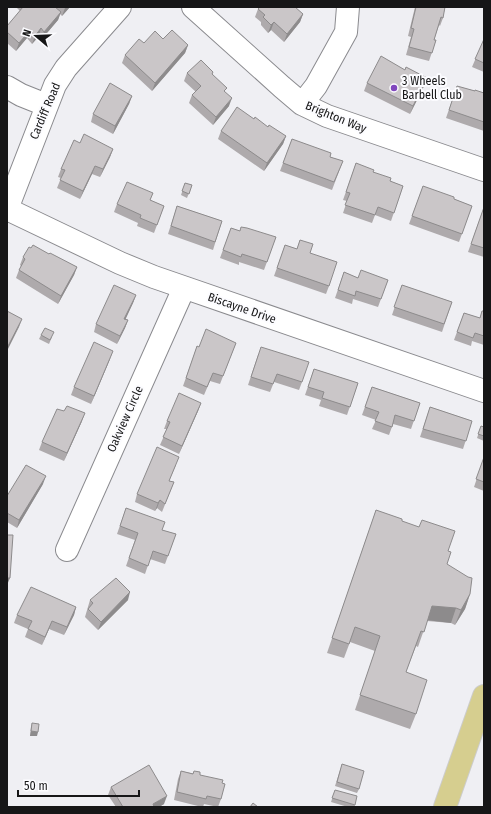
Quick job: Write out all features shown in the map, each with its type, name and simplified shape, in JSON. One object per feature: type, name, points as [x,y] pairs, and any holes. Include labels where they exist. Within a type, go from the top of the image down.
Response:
[{"type":"main road","points":[[445,807],[480,720],[484,696]]},
{"type":"street","name":"Cardiff Road","points":[[7,209],[46,104],[55,85],[66,68],[120,7]]},
{"type":"street","name":"Brighton Way","points":[[193,7],[302,104],[327,116],[484,170]]},
{"type":"street","points":[[302,104],[316,86],[346,32],[348,7]]},
{"type":"street","points":[[7,87],[20,95],[46,104]]},
{"type":"street","name":"Biscayne Drive","points":[[7,209],[120,263],[184,288],[484,391]]},
{"type":"street","name":"Oakview Circle","points":[[67,550],[184,288]]},
{"type":"building","points":[[23,7],[55,7],[61,12],[44,32],[41,28],[35,36],[30,30],[19,43],[7,32],[7,26]]},
{"type":"building","points":[[260,7],[295,7],[303,14],[287,34],[274,22],[271,25],[263,17],[265,15],[258,9]]},
{"type":"building","points":[[416,7],[445,7],[443,18],[441,17],[434,40],[436,40],[432,53],[409,47],[414,29],[411,28]]},
{"type":"building","points":[[172,30],[188,45],[155,83],[125,55],[139,39],[144,43],[155,31],[163,39]]},
{"type":"building","points":[[484,39],[484,63],[475,59]]},
{"type":"building","name":"3 Wheels Barbell Club","points":[[381,56],[405,70],[406,67],[427,78],[413,106],[367,83]]},
{"type":"building","points":[[201,60],[213,72],[212,74],[227,88],[224,91],[232,98],[216,117],[192,95],[201,86],[187,73]]},
{"type":"building","points":[[110,83],[132,96],[115,126],[93,114]]},
{"type":"building","points":[[457,86],[484,93],[484,122],[449,110]]},
{"type":"building","points":[[237,107],[254,119],[255,117],[268,127],[269,125],[286,136],[267,163],[221,131]]},
{"type":"building","points":[[84,134],[113,149],[103,169],[95,166],[83,191],[60,180],[65,170],[61,169],[74,140],[80,143]]},
{"type":"building","points":[[292,139],[331,153],[330,157],[343,161],[334,182],[283,163]]},
{"type":"building","points":[[356,163],[374,170],[373,172],[391,178],[390,181],[403,186],[394,213],[378,207],[375,215],[345,205],[350,193],[346,192]]},
{"type":"building","points":[[127,182],[153,193],[150,200],[164,206],[157,225],[140,218],[141,215],[117,204]]},
{"type":"building","points":[[185,183],[192,185],[189,194],[182,191]]},
{"type":"building","points":[[423,186],[454,197],[454,199],[472,206],[462,234],[412,216]]},
{"type":"building","points":[[177,206],[222,221],[215,242],[171,226]]},
{"type":"building","points":[[484,207],[484,248],[471,244]]},
{"type":"building","points":[[241,227],[276,237],[267,262],[242,254],[241,257],[223,250],[231,228],[240,231]]},
{"type":"building","points":[[300,240],[313,244],[310,253],[337,262],[329,286],[277,268],[285,245],[297,249]]},
{"type":"building","points":[[33,245],[77,267],[61,296],[19,270],[25,259],[23,257],[29,247],[31,248]]},
{"type":"building","points":[[361,270],[388,280],[381,299],[356,291],[355,296],[338,290],[344,272],[358,278]]},
{"type":"building","points":[[114,285],[136,295],[124,319],[128,320],[120,336],[96,324]]},
{"type":"building","points":[[402,285],[452,302],[444,324],[394,307]]},
{"type":"building","points":[[7,311],[22,319],[7,348]]},
{"type":"building","points":[[482,311],[484,311],[484,336],[475,333],[473,338],[457,332],[464,313],[480,318]]},
{"type":"building","points":[[45,328],[54,332],[50,340],[41,335]]},
{"type":"building","points":[[206,329],[236,343],[223,376],[213,373],[207,387],[186,378],[197,346],[199,347]]},
{"type":"building","points":[[94,342],[113,351],[94,396],[74,387]]},
{"type":"building","points":[[261,347],[309,362],[302,382],[277,374],[273,384],[251,377]]},
{"type":"building","points":[[314,369],[358,383],[350,407],[322,398],[324,392],[308,387]]},
{"type":"building","points":[[372,387],[420,403],[414,421],[395,415],[392,427],[375,421],[379,412],[365,407]]},
{"type":"building","points":[[179,393],[201,403],[182,446],[163,437],[170,422],[167,421]]},
{"type":"building","points":[[67,406],[85,413],[67,453],[42,442],[57,409],[64,411]]},
{"type":"building","points":[[430,407],[472,421],[466,441],[423,429]]},
{"type":"building","points":[[481,426],[484,427],[484,436],[478,434]]},
{"type":"building","points":[[157,447],[179,457],[169,481],[174,482],[165,504],[160,500],[158,503],[137,494]]},
{"type":"building","points":[[484,457],[484,482],[476,479]]},
{"type":"building","points":[[26,465],[46,476],[19,520],[7,513],[7,496]]},
{"type":"building","points":[[126,508],[165,522],[162,530],[176,534],[168,556],[153,551],[148,566],[129,558],[138,533],[120,526]]},
{"type":"building","points":[[376,510],[419,527],[422,520],[455,531],[448,551],[451,552],[447,564],[472,578],[470,594],[461,610],[456,608],[432,606],[424,632],[421,631],[406,672],[427,680],[416,714],[360,695],[380,636],[355,627],[349,644],[332,638]]},
{"type":"building","points":[[7,535],[13,535],[10,578],[7,578]]},
{"type":"building","points":[[116,578],[130,592],[101,622],[88,609],[93,603],[90,600]]},
{"type":"building","points":[[31,587],[76,607],[67,627],[52,621],[45,637],[28,629],[32,621],[17,615]]},
{"type":"building","points":[[32,723],[39,724],[38,732],[31,731]]},
{"type":"building","points":[[342,764],[364,771],[359,789],[337,782]]},
{"type":"building","points":[[149,765],[167,796],[153,804],[154,807],[123,807],[111,787]]},
{"type":"building","points":[[181,771],[193,774],[194,771],[200,772],[200,775],[223,780],[222,783],[225,784],[221,799],[207,796],[206,799],[177,792]]},
{"type":"building","points":[[335,790],[357,796],[355,805],[332,798]]},
{"type":"building","points":[[253,803],[258,807],[250,807]]},
{"type":"place","name":"3 Wheels Barbell Club","points":[[394,88]]}]
